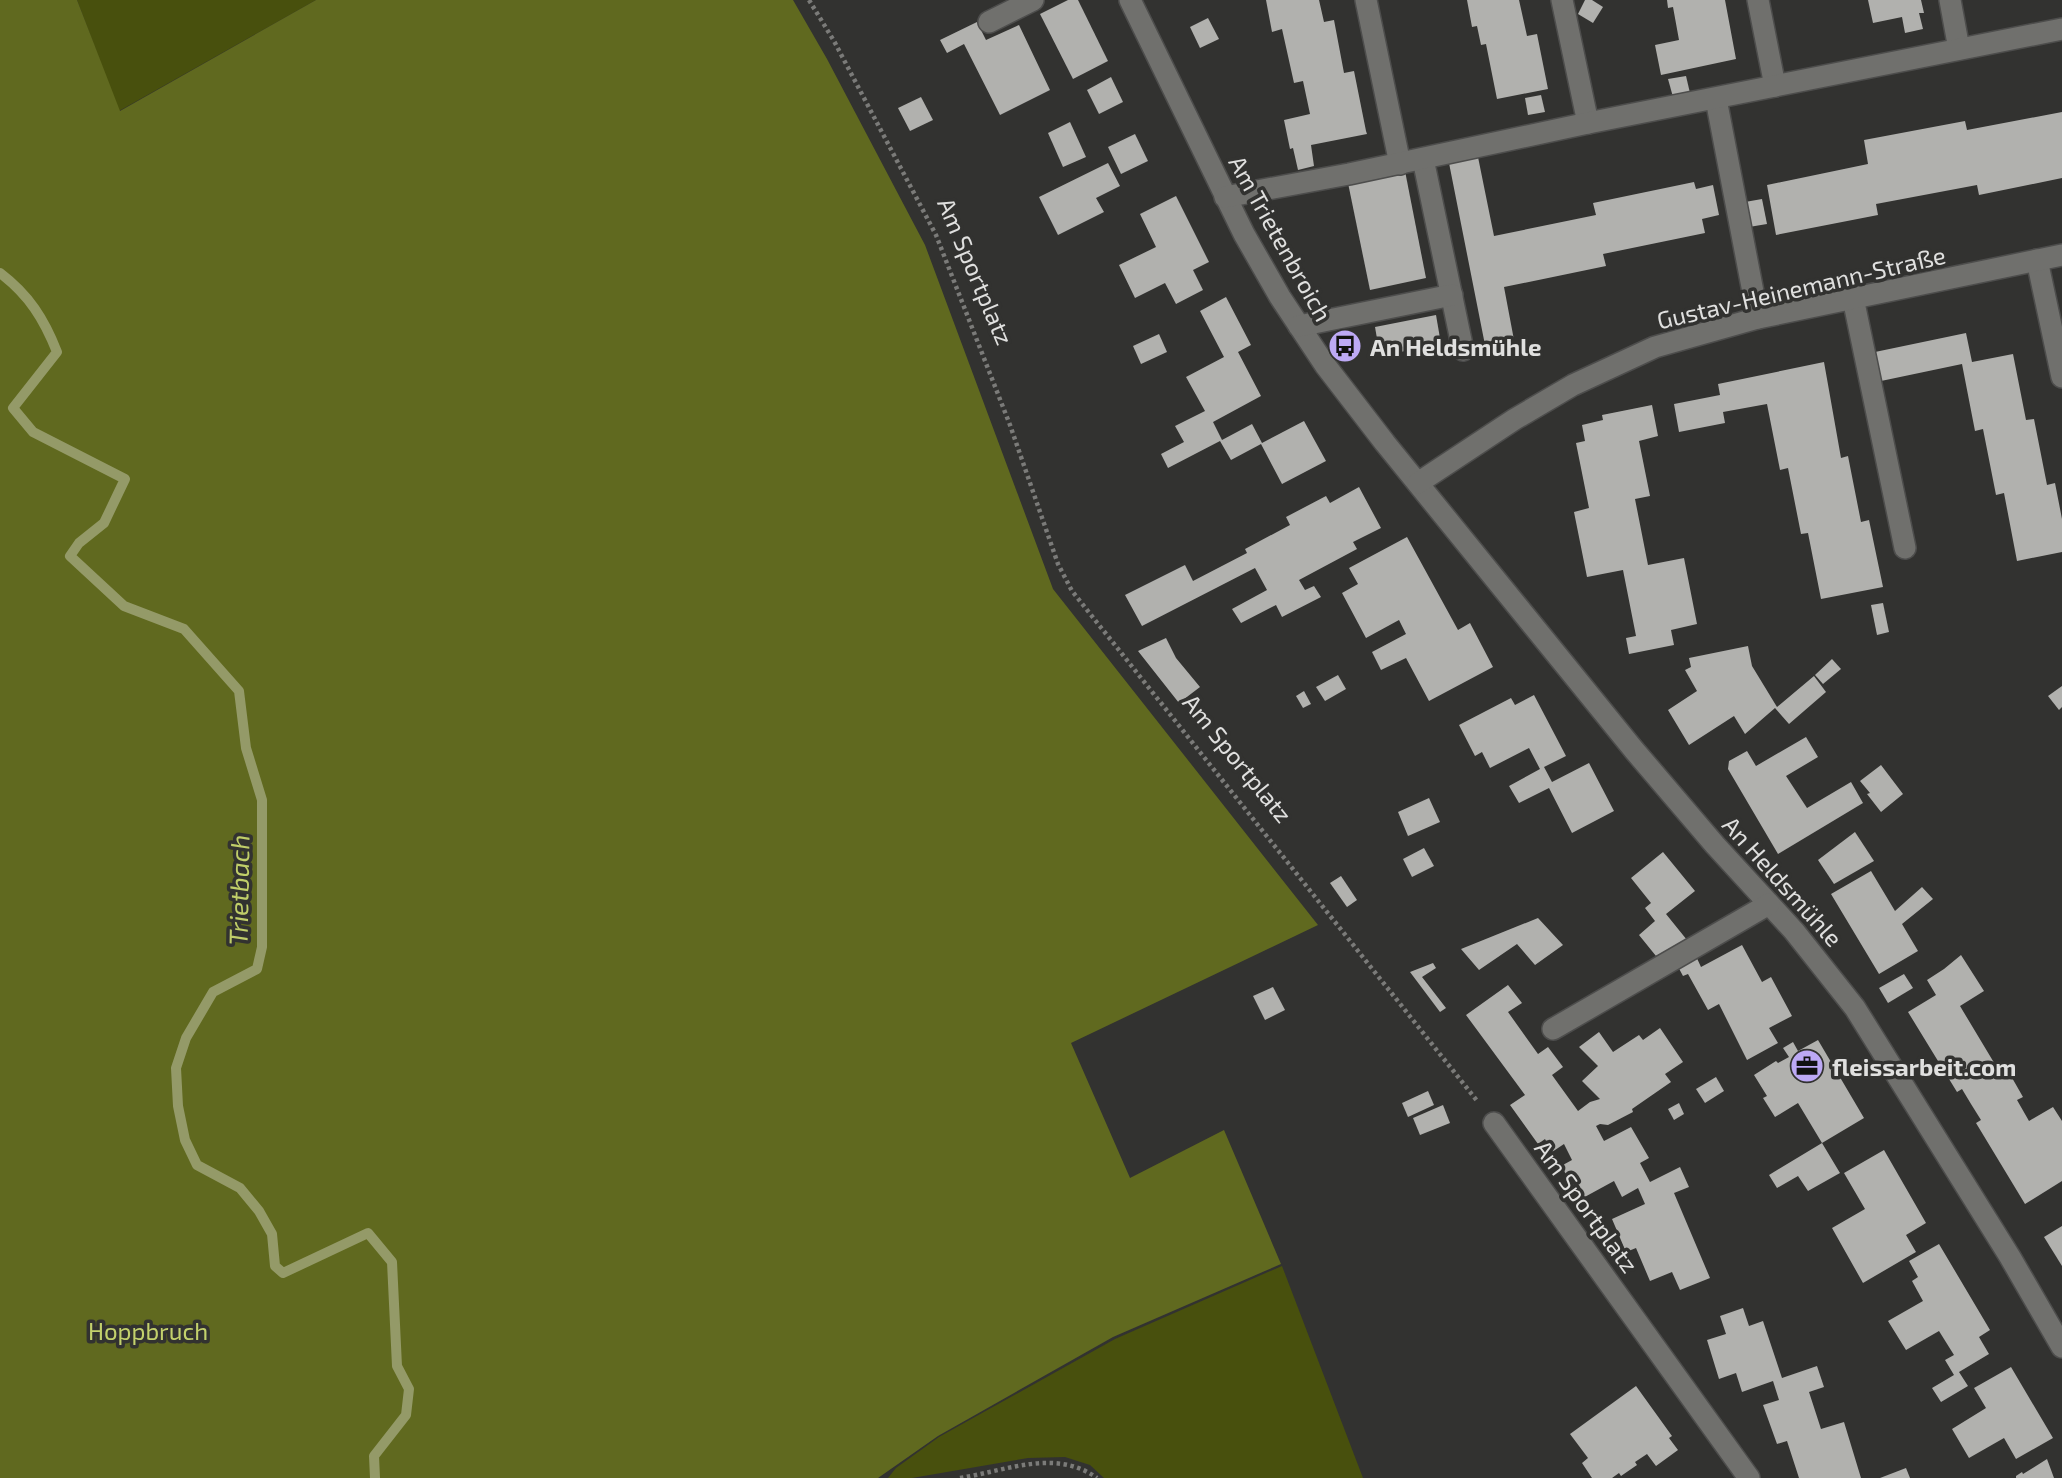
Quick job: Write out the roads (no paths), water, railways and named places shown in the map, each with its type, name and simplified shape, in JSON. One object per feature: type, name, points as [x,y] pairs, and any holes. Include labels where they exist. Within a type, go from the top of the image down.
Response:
[{"type":"street","points":[[989,22],[1033,0]]},
{"type":"street","name":"Am Trietenbroich","points":[[1130,0],[1225,197],[1264,271],[1354,404],[1418,483]]},
{"type":"street","points":[[1366,0],[1400,164]]},
{"type":"street","points":[[1562,0],[1588,123]]},
{"type":"street","points":[[1758,0],[1775,86]]},
{"type":"street","points":[[1950,0],[1959,49]]},
{"type":"street","points":[[1225,197],[2062,29]]},
{"type":"street","points":[[1716,99],[1758,318]]},
{"type":"street","points":[[1423,159],[1463,350]]},
{"type":"street","name":"Gustav-Heinemann-Straße","points":[[1418,483],[1515,419],[1599,372],[1656,347],[1758,318],[2062,255]]},
{"type":"street","points":[[2037,260],[2062,377]]},
{"type":"street","points":[[1299,326],[1452,295]]},
{"type":"street","points":[[1853,298],[1905,548]]},
{"type":"street","name":"An Heldsmühle","points":[[1418,483],[1659,780],[1823,965],[1873,1033],[2010,1256],[2062,1348]]},
{"type":"street","points":[[1553,1029],[1769,904]]},
{"type":"street","name":"Am Sportplatz","points":[[1494,1123],[1749,1478]]},
{"type":"waterway","name":"Trietbach","points":[[0,273],[34,308],[57,352],[13,408],[33,432],[125,479],[104,523],[79,543],[70,556],[124,606],[184,629],[239,691],[246,748],[262,800],[262,947],[257,969],[213,992],[186,1038],[176,1068],[178,1106],[185,1140],[197,1165],[240,1188],[259,1211],[272,1234],[275,1266],[283,1273],[368,1233],[392,1262],[397,1366],[409,1389],[406,1415],[374,1456],[375,1478]]},
{"type":"place","name":"An Heldsmühle","points":[[1345,346]]},
{"type":"place","name":"fleissarbeit.com","points":[[1807,1066]]},
{"type":"park label","name":"Hoppbruch","points":[[148,1330]]}]
